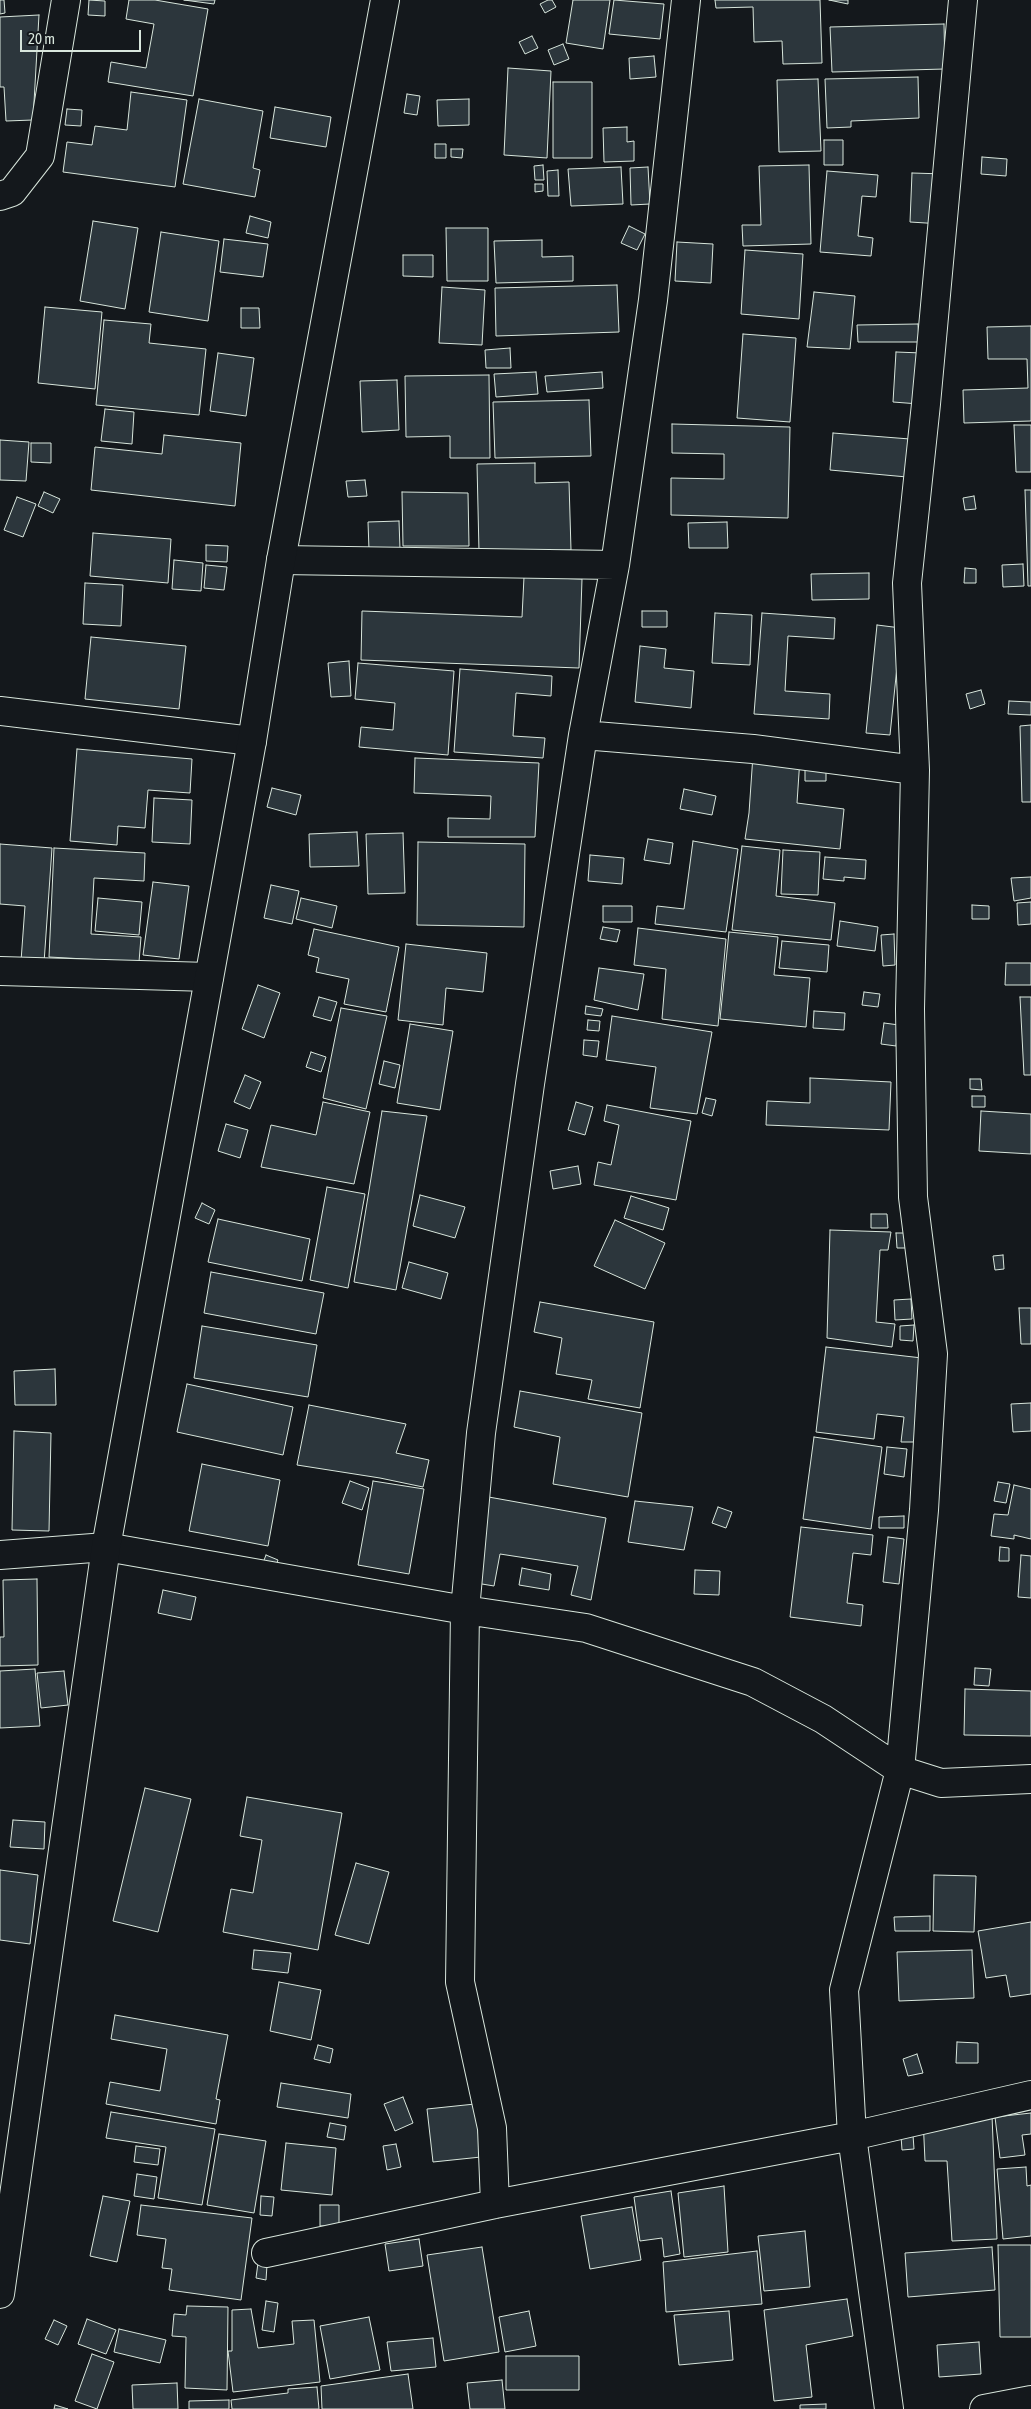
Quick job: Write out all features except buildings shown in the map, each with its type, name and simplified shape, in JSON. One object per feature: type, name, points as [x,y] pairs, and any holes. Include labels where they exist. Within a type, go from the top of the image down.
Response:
[{"type":"street","points":[[0,196],[12,192],[40,156],[66,0]]},
{"type":"street","points":[[0,2294],[106,1547],[252,741],[281,560],[385,0]]},
{"type":"street","points":[[495,2204],[492,2128],[460,1982],[466,1610],[481,1432],[531,1075],[583,735],[615,564],[653,300],[686,0]]},
{"type":"street","points":[[889,2409],[852,2136],[844,1990],[900,1770],[924,1510],[933,1354],[913,1197],[910,1009],[915,770],[907,583],[927,394],[963,0]]},
{"type":"street","points":[[281,560],[615,564]]},
{"type":"street","points":[[0,711],[252,741]]},
{"type":"street","points":[[583,735],[753,749],[915,770]]},
{"type":"street","points":[[0,971],[209,977]]},
{"type":"street","points":[[0,1555],[106,1547],[466,1610],[586,1628],[753,1682],[823,1719],[900,1770],[941,1783],[1031,1779]]},
{"type":"street","points":[[266,2252],[495,2204],[852,2136],[1031,2095]]},
{"type":"street","points":[[984,2409],[1031,2400]]}]
